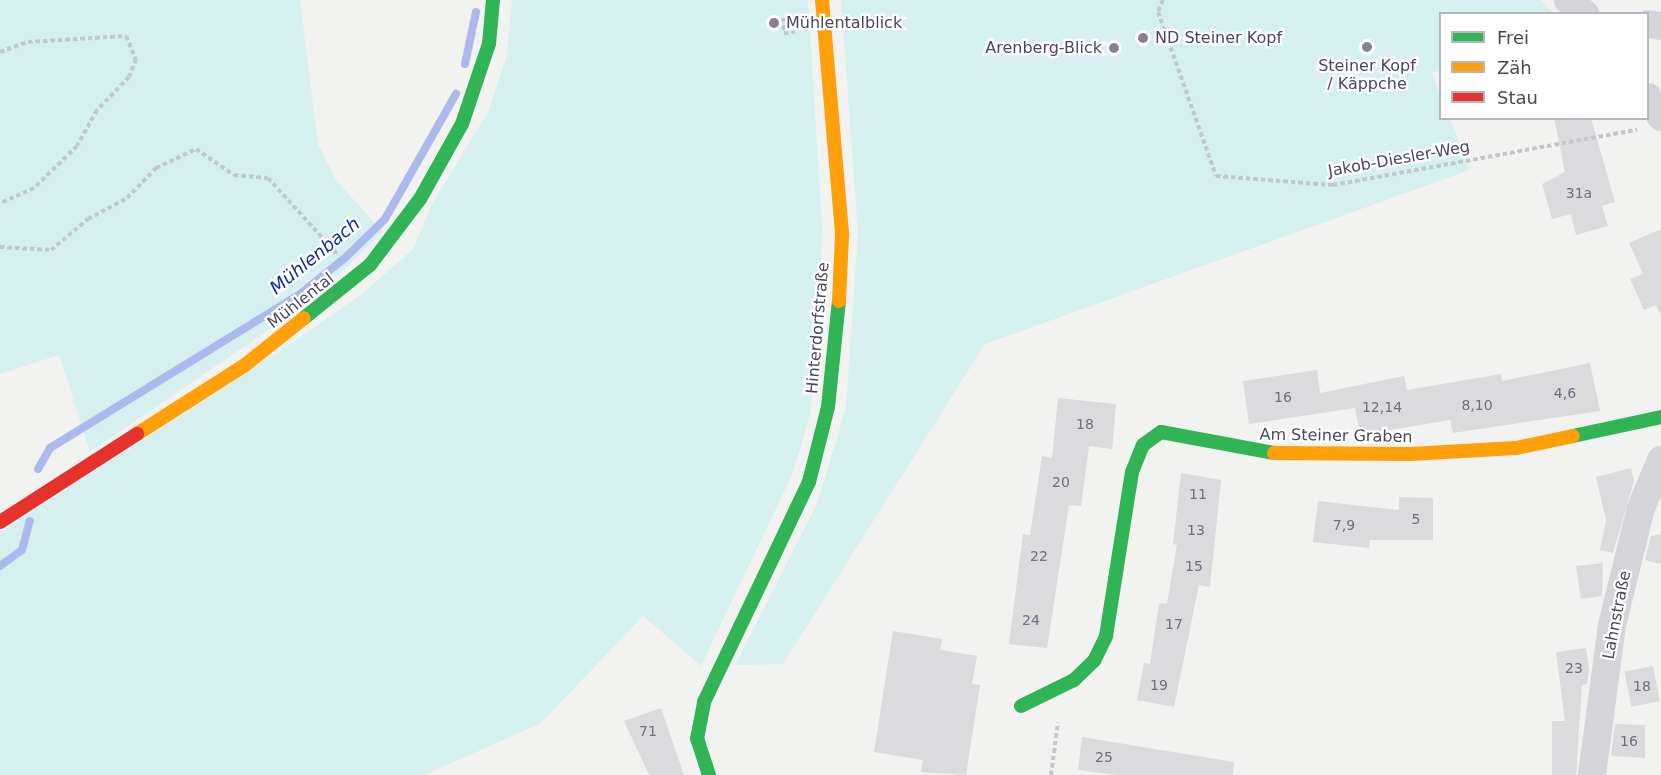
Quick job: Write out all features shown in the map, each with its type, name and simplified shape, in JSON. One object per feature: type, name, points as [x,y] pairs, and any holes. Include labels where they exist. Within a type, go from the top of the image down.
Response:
[{"type":"street","name":"Mühlental","points":[[0,522],[245,365],[370,265],[420,199],[462,124],[489,44],[493,0]]},
{"type":"street","name":"Hinterdorfstraße","points":[[709,775],[697,739],[704,702],[809,482],[828,407],[838,330],[842,235],[822,0]]},
{"type":"street","points":[[1568,0],[1583,12]]},
{"type":"street","points":[[1649,105],[1653,122]]},
{"type":"street","name":"Am Steiner Graben","points":[[1021,706],[1062,686],[1094,661],[1106,636],[1132,472],[1143,445],[1161,432],[1258,453],[1411,454],[1516,448],[1661,417]]},
{"type":"street","name":"Lahnstraße","points":[[1592,775],[1612,625],[1641,508],[1661,460]]},
{"type":"path","name":"Jakob-Diesler-Weg","points":[[1163,0],[1158,12],[1216,176],[1333,185],[1620,137],[1653,122]]},
{"type":"path","points":[[783,18],[784,33],[800,32]]},
{"type":"path","points":[[0,52],[28,42],[126,36],[136,59],[129,77],[98,110],[77,146],[34,188],[0,203]]},
{"type":"path","points":[[0,247],[51,250],[88,219],[127,198],[156,168],[196,149],[234,175],[268,178],[334,251]]},
{"type":"path","points":[[1051,775],[1062,686]]},
{"type":"shaded area","points":[[0,0],[300,0],[318,144],[336,180],[383,232],[315,298],[90,452],[59,355],[0,374]]},
{"type":"shaded area","points":[[512,0],[808,0],[822,225],[818,350],[810,414],[793,473],[701,666],[643,616],[540,724],[424,775],[0,775],[0,533],[289,345],[362,294],[413,249],[431,206],[488,112],[507,55]]},
{"type":"shaded area","points":[[841,0],[1540,0],[1553,12],[1439,12],[1439,70],[1432,73],[1439,92],[1439,120],[1450,120],[1470,170],[985,344],[783,664],[735,665],[817,504],[846,408],[858,232]]},
{"type":"building","points":[[1554,120],[1592,120],[1615,202],[1602,206],[1608,226],[1576,235],[1571,214],[1552,219],[1542,184],[1565,172]]},
{"type":"building","points":[[1661,229],[1661,316],[1656,305],[1644,310],[1630,279],[1643,274],[1629,243]]},
{"type":"building","points":[[1590,363],[1600,411],[1453,433],[1450,420],[1360,435],[1355,408],[1249,424],[1243,381],[1317,370],[1320,393],[1404,376],[1407,390],[1501,374],[1502,381]]},
{"type":"building","points":[[1058,398],[1116,404],[1112,449],[1089,446],[1081,506],[1069,505],[1047,648],[1009,644],[1023,534],[1030,535],[1042,456],[1052,458]]},
{"type":"building","points":[[1631,468],[1634,481],[1613,553],[1600,550],[1606,520],[1596,477]]},
{"type":"building","points":[[1181,473],[1221,480],[1210,587],[1199,585],[1174,707],[1137,700],[1144,663],[1150,664],[1159,603],[1167,604],[1177,545],[1173,544]]},
{"type":"building","points":[[1399,497],[1433,498],[1433,540],[1370,540],[1369,548],[1313,542],[1318,501],[1399,510]]},
{"type":"building","points":[[1661,534],[1661,564],[1645,560],[1651,536]]},
{"type":"building","points":[[1603,563],[1602,596],[1581,599],[1576,566]]},
{"type":"building","points":[[893,631],[942,639],[940,650],[977,656],[972,684],[980,685],[966,775],[921,772],[923,760],[874,752]]},
{"type":"building","points":[[1586,648],[1589,671],[1587,684],[1582,685],[1576,775],[1552,775],[1552,721],[1565,721],[1556,652]]},
{"type":"building","points":[[1653,666],[1660,701],[1631,707],[1625,672]]},
{"type":"building","points":[[661,708],[684,775],[649,775],[624,721]]},
{"type":"building","points":[[1615,724],[1645,725],[1645,758],[1611,756]]},
{"type":"building","points":[[1082,737],[1234,762],[1233,775],[1116,775],[1078,770]]},
{"type":"waterway","name":"Mühlenbach","points":[[465,64],[476,12]]},
{"type":"waterway","name":"Mühlenbach","points":[[38,469],[50,448],[300,294],[346,257],[385,219],[456,94]]},
{"type":"waterway","name":"Mühlenbach","points":[[0,566],[22,550],[30,521]]},
{"type":"traffic: fast","points":[[304,318],[370,265],[420,199],[462,124],[489,44],[493,0]]},
{"type":"traffic: fast","points":[[709,775],[697,739],[704,702],[809,482],[828,407],[839,301]]},
{"type":"traffic: fast","points":[[1573,436],[1661,417]]},
{"type":"traffic: fast","points":[[1021,706],[1074,680],[1094,661],[1106,636],[1132,472],[1143,445],[1161,432],[1274,453]]},
{"type":"traffic: slow","points":[[822,0],[842,235],[839,301]]},
{"type":"traffic: slow","points":[[137,434],[245,365],[304,318]]},
{"type":"traffic: slow","points":[[1274,453],[1411,454],[1516,448],[1573,436]]},
{"type":"traffic: jam","points":[[0,522],[137,434]]},
{"type":"place","name":"Mühlentalblick","points":[[774,23]]},
{"type":"place","name":"ND Steiner Kopf","points":[[1143,38]]},
{"type":"place","name":"Steiner Kopf / Käppche","points":[[1367,47]]},
{"type":"place","name":"Arenberg-Blick","points":[[1114,48]]}]
